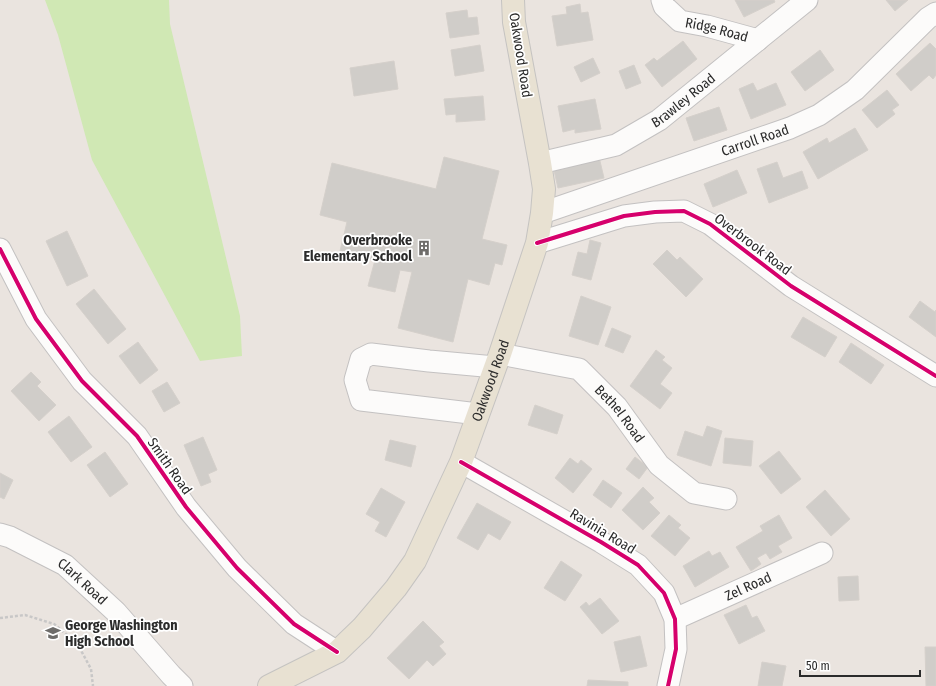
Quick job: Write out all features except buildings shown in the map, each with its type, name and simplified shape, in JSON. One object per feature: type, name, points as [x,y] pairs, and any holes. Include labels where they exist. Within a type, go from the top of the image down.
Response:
[{"type":"main road","name":"Oakwood Road","points":[[269,686],[337,652],[362,628],[396,588],[415,561],[461,462],[498,361],[537,243],[544,189],[514,22],[513,0]]},
{"type":"street","name":"Ridge Road","points":[[662,0],[664,6],[680,21],[707,26],[758,40]]},
{"type":"street","name":"Brawley Road","points":[[540,163],[616,145],[659,120],[807,0]]},
{"type":"street","name":"Carroll Road","points":[[542,213],[790,128],[819,115],[855,90],[928,18],[936,13]]},
{"type":"street","name":"Overbrook Road","points":[[537,243],[624,216],[655,212],[684,211],[710,224],[791,286],[936,376]]},
{"type":"street","name":"Smith Road","points":[[0,249],[36,319],[82,381],[136,436],[186,507],[201,525],[237,568],[294,624],[337,652]]},
{"type":"street","name":"Bethel Road","points":[[478,414],[361,400],[355,380],[361,359],[371,354],[429,361],[498,361],[579,369],[617,406],[659,465],[694,492],[726,499]]},
{"type":"street","name":"Ravinia Road","points":[[461,462],[601,542],[638,565],[664,593],[675,619],[676,649],[668,686]]},
{"type":"street","name":"Clark Road","points":[[0,534],[10,537],[65,565],[116,612],[174,682]]},
{"type":"street","name":"Zel Road","points":[[675,619],[822,553]]},
{"type":"path","points":[[0,618],[25,615],[54,624],[77,643],[91,669],[93,686]]},
{"type":"green space","points":[[45,0],[169,0],[170,24],[240,316],[242,356],[200,361],[92,160],[58,35]]},
{"type":"cycle path","points":[[537,243],[624,216],[655,212],[684,211],[710,224],[791,286],[936,376]]},
{"type":"cycle path","points":[[0,249],[36,319],[82,381],[137,436],[186,507],[237,568],[294,624],[337,652]]},
{"type":"cycle path","points":[[461,462],[601,542],[638,565],[664,593],[675,619],[676,649],[668,686]]},
{"type":"place","name":"Overbrooke Elementary School","points":[[424,248]]},
{"type":"place","name":"George Washington High School","points":[[53,633]]}]
